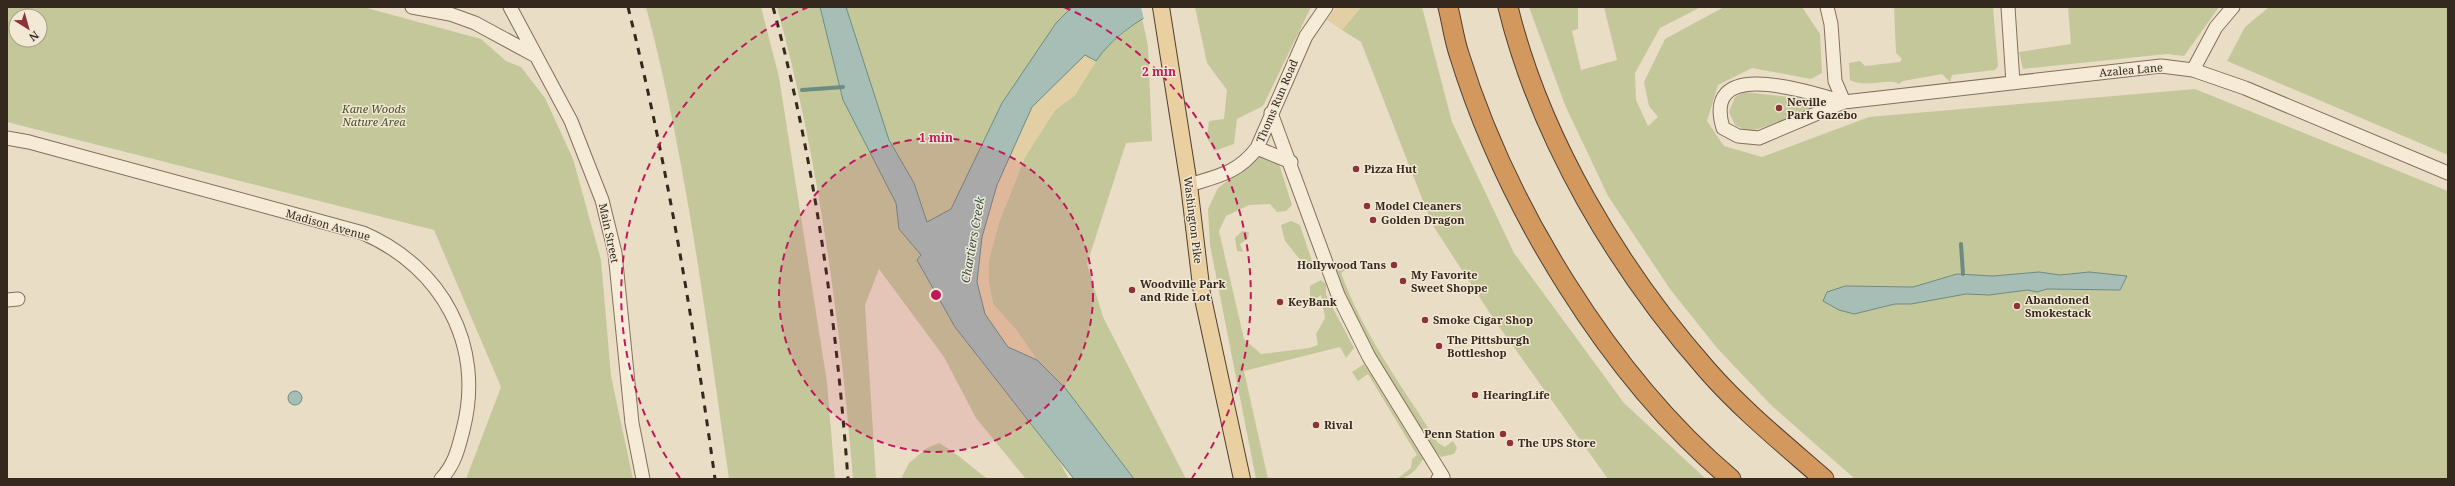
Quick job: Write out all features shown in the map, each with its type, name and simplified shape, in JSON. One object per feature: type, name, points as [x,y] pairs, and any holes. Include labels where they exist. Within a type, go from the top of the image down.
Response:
[{"type":"highway","points":[[1448,7],[1458,54],[1487,130],[1517,197],[1551,259],[1606,342],[1661,410],[1731,479]]},
{"type":"highway","points":[[1508,7],[1532,83],[1557,141],[1596,217],[1628,269],[1667,321],[1707,370],[1752,416],[1824,479]]},
{"type":"main road","name":"Washington Pike","points":[[1162,14],[1189,185],[1202,294],[1242,479]]},
{"type":"street","points":[[412,7],[450,14],[475,23],[536,56]]},
{"type":"street","name":"Main Street","points":[[510,7],[571,121],[602,200],[614,253],[632,423],[642,479]]},
{"type":"street","name":"Thoms Run Road","points":[[1189,185],[1230,173],[1250,157],[1257,148],[1271,113],[1306,36],[1326,7]]},
{"type":"street","points":[[1827,7],[1831,24],[1834,81],[1844,102]]},
{"type":"street","points":[[2008,7],[2013,83]]},
{"type":"street","points":[[2193,70],[2216,27],[2233,7]]},
{"type":"street","name":"Azalea Lane","points":[[1844,102],[1790,87],[1747,83],[1733,89],[1723,99],[1719,114],[1723,128],[1738,136],[1758,138],[1844,102],[2161,66],[2193,70],[2245,88],[2448,173]]},
{"type":"street","points":[[1271,113],[1291,162],[1322,256],[1338,295],[1369,357],[1443,477],[1438,479]]},
{"type":"street","name":"Madison Avenue","points":[[7,138],[28,142],[363,233],[399,252],[432,282],[448,306],[457,326],[469,369],[470,388],[466,419],[452,468],[441,479]]},
{"type":"street","points":[[1257,148],[1291,162]]},
{"type":"green space","name":"Kane Woods Nature Area","points":[[7,7],[363,7],[481,39],[506,61],[521,67],[545,98],[573,159],[601,260],[611,376],[633,479],[466,479],[501,387],[434,230],[7,122]]},
{"type":"green space","points":[[646,7],[761,7],[779,77],[827,382],[835,479],[729,479],[684,182],[673,124]]},
{"type":"green space","points":[[777,7],[820,7],[843,100],[896,203],[899,229],[921,255],[955,327],[1058,459],[1069,479],[1026,479],[976,418],[944,357],[879,269],[865,305],[876,479],[853,479],[842,360],[826,241],[805,123]]},
{"type":"green space","points":[[846,7],[1072,7],[1056,23],[1002,103],[951,209],[927,222],[914,183],[889,140]]},
{"type":"green space","points":[[1195,7],[1311,7],[1263,106],[1237,119],[1234,144],[1214,151],[1207,138],[1209,121],[1224,119],[1227,90],[1207,63]]},
{"type":"green space","points":[[1361,7],[1422,7],[1452,122],[1514,253],[1624,403],[1706,479],[1608,479],[1495,321],[1432,224],[1361,42],[1342,30]]},
{"type":"green space","points":[[1529,7],[1578,7],[1578,29],[1572,31],[1581,70],[1617,60],[1604,7],[1701,7],[1660,28],[1635,73],[1636,100],[1648,126],[1658,117],[1649,106],[1644,82],[1665,39],[1724,7],[1802,7],[1820,34],[1822,73],[1811,79],[1752,68],[1718,85],[1707,121],[1724,146],[1762,157],[1869,117],[2195,89],[2448,191],[2448,479],[1855,479],[1772,406],[1717,348],[1670,289],[1608,196],[1565,105]]},
{"type":"green space","points":[[1894,7],[1993,7],[1998,66],[1995,70],[1952,75],[1950,82],[1942,74],[1903,81],[1899,84],[1894,82],[1863,83],[1850,80],[1849,63],[1860,61],[1865,66],[1900,62],[1902,59],[1896,53]]},
{"type":"green space","points":[[2068,7],[2219,7],[2184,56],[2167,54],[2023,69],[2019,52],[2071,44]]},
{"type":"green space","points":[[2269,7],[2448,7],[2448,155],[2227,61],[2245,27]]},
{"type":"green space","points":[[1142,18],[1148,46],[1152,141],[1126,143],[1087,264],[1103,317],[1186,479],[1134,479],[1066,389],[1037,360],[1017,331],[993,304],[989,284],[989,259],[999,222],[1025,157],[1055,110],[1075,95],[1103,50]]},
{"type":"green space","points":[[1745,92],[1824,101],[1825,103],[1822,107],[1758,129],[1747,131],[1735,125],[1729,112],[1735,97]]},
{"type":"green space","points":[[1261,156],[1279,164],[1292,205],[1286,211],[1277,212],[1270,204],[1249,205],[1226,216],[1219,231],[1244,339],[1261,354],[1309,348],[1318,345],[1316,334],[1325,318],[1321,295],[1313,301],[1310,297],[1310,286],[1321,280],[1326,284],[1326,295],[1354,348],[1346,358],[1340,347],[1244,371],[1268,479],[1256,479],[1210,245],[1208,209],[1218,188]]},
{"type":"green space","points":[[1291,221],[1300,225],[1313,264],[1306,267],[1285,241],[1281,225]]},
{"type":"green space","points":[[1242,231],[1249,232],[1248,238],[1240,244],[1243,252],[1237,251],[1235,238]]},
{"type":"green space","points":[[1345,263],[1348,268],[1341,273],[1350,296],[1372,339],[1438,443],[1445,447],[1453,441],[1457,448],[1454,454],[1441,457],[1434,450],[1357,325],[1334,274],[1335,267]]},
{"type":"green space","points":[[1364,364],[1423,459],[1415,470],[1401,479],[1397,479],[1411,468],[1412,459],[1417,455],[1368,374],[1358,381],[1352,372]]},
{"type":"green space","points":[[939,443],[952,451],[988,479],[901,479],[909,463],[927,448]]},
{"type":"sand","points":[[1336,7],[1361,7],[1342,30],[1327,20]]},
{"type":"sand","points":[[1085,55],[1096,61],[1075,95],[1055,110],[1025,157],[999,222],[989,259],[989,284],[993,304],[1017,331],[1037,360],[1008,347],[985,314],[977,282],[982,237],[997,185],[1032,107]]},
{"type":"water","name":"Chartiers Creek","points":[[820,7],[846,7],[889,140],[914,183],[927,222],[951,209],[1002,103],[1056,23],[1072,7],[1162,7],[1126,30],[1102,52],[1096,61],[1085,55],[1032,107],[997,185],[982,237],[977,282],[985,314],[1008,347],[1037,360],[1066,389],[1134,479],[1074,479],[955,327],[917,260],[921,255],[899,229],[896,203],[843,100]]},
{"type":"water","points":[[2039,272],[2060,275],[2089,272],[2127,276],[2120,290],[2047,289],[2037,292],[2028,290],[1989,295],[1966,294],[1911,304],[1895,304],[1854,314],[1839,310],[1823,301],[1827,292],[1845,286],[1913,287],[1957,274],[1993,276]]},
{"type":"water","points":[[292,391],[298,391],[302,395],[302,401],[298,405],[292,405],[288,401],[288,395]]},
{"type":"pier","points":[[1141,7],[1164,7],[1144,20]]},
{"type":"waterway","points":[[802,90],[843,87]]},
{"type":"waterway","points":[[1961,244],[1963,274]]},
{"type":"railway","points":[[628,7],[655,124],[678,242],[698,360],[715,479]]},
{"type":"railway","points":[[773,7],[801,124],[822,241],[837,359],[848,479]]},
{"type":"place","name":"Neville Park Gazebo","points":[[1779,108]]},
{"type":"place","name":"Pizza Hut","points":[[1356,169]]},
{"type":"place","name":"Model Cleaners","points":[[1367,206]]},
{"type":"place","name":"Golden Dragon","points":[[1373,220]]},
{"type":"place","name":"Hollywood Tans","points":[[1394,265]]},
{"type":"place","name":"My Favorite Sweet Shoppe","points":[[1403,281]]},
{"type":"place","name":"Woodville Park and Ride Lot","points":[[1132,290]]},
{"type":"place","name":"KeyBank","points":[[1280,302]]},
{"type":"place","name":"Abandoned Smokestack","points":[[2017,306]]},
{"type":"place","name":"Smoke Cigar Shop","points":[[1425,320]]},
{"type":"place","name":"The Pittsburgh Bottleshop","points":[[1439,346]]},
{"type":"place","name":"HearingLife","points":[[1475,395]]},
{"type":"place","name":"Rival","points":[[1316,425]]},
{"type":"place","name":"Penn Station","points":[[1503,434]]},
{"type":"place","name":"The UPS Store","points":[[1510,443]]}]
